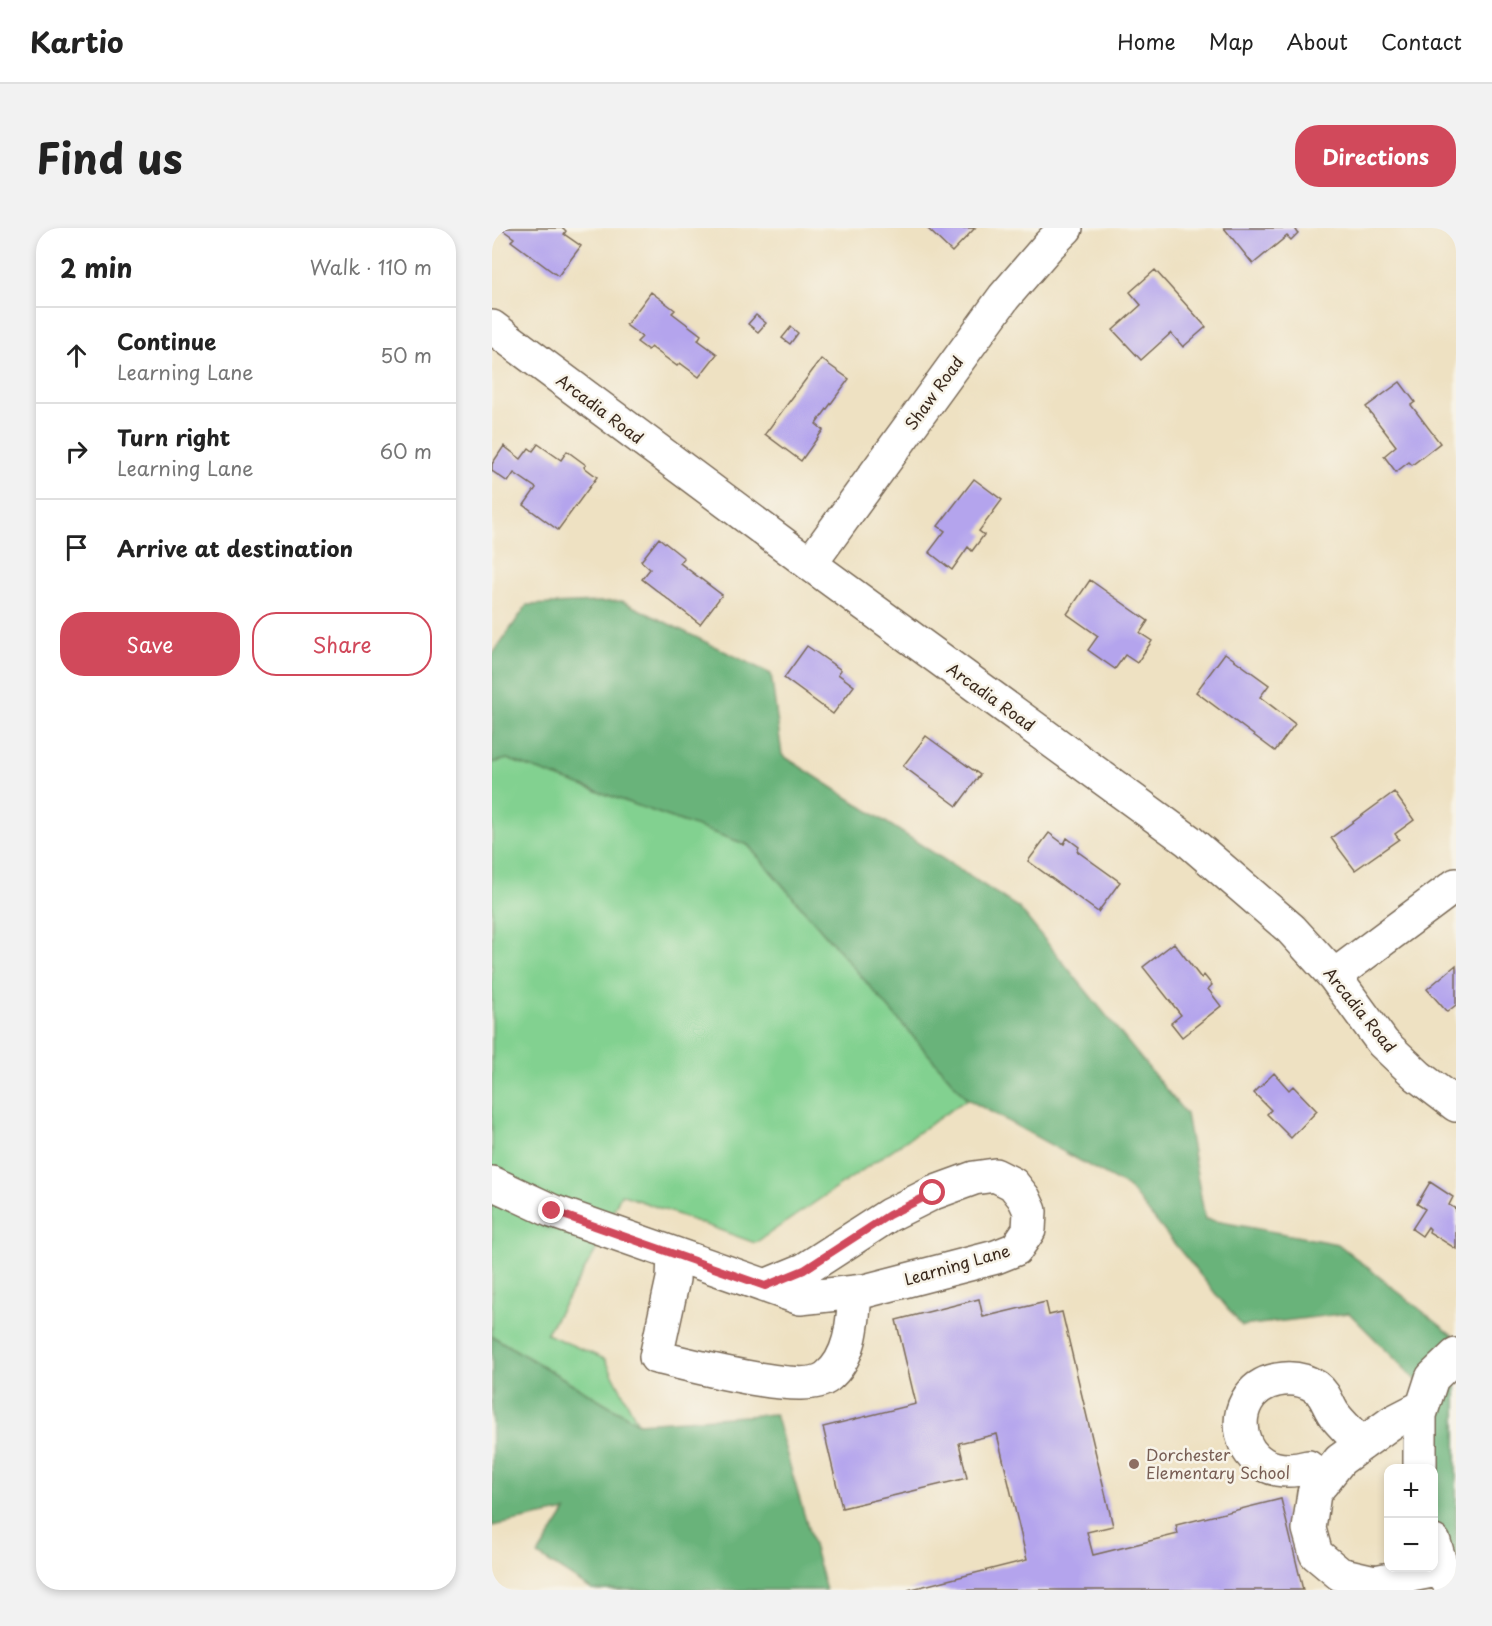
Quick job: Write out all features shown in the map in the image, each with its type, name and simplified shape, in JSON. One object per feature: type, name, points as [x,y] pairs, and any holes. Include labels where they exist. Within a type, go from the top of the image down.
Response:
[{"type":"street","name":"Shaw Road","points":[[810,564],[1004,297],[1066,228]]},
{"type":"street","name":"Arcadia Road","points":[[492,327],[810,564],[1189,841],[1291,929],[1334,976],[1383,1043],[1418,1076],[1456,1105]]},
{"type":"street","points":[[1334,976],[1456,885]]},
{"type":"street","name":"Learning Lane","points":[[492,1183],[552,1211],[674,1255],[800,1298],[855,1292],[996,1257],[1016,1249],[1029,1230],[1030,1211],[1024,1198],[1013,1184],[995,1175],[974,1178],[933,1193],[889,1215],[804,1270],[765,1286]]},
{"type":"street","points":[[674,1255],[673,1279],[656,1358],[771,1381],[803,1383],[825,1378],[838,1364],[851,1338],[855,1292]]},
{"type":"street","points":[[1420,1464],[1422,1407],[1432,1378],[1456,1355]]},
{"type":"street","points":[[1323,1482],[1308,1467],[1293,1471],[1279,1471],[1265,1466],[1254,1457],[1245,1444],[1241,1430],[1242,1416],[1247,1402],[1257,1389],[1271,1381],[1287,1378],[1303,1380],[1317,1388],[1328,1400],[1334,1415],[1362,1444]]},
{"type":"street","points":[[1422,1407],[1391,1423],[1340,1460],[1314,1493],[1309,1529],[1316,1554],[1327,1579],[1340,1574],[1375,1582],[1444,1567]]},
{"type":"green space","points":[[622,601],[771,674],[782,755],[1019,908],[1186,1114],[1205,1219],[1338,1244],[1456,1338],[1456,1577],[1438,1548],[1438,1464],[1434,1464],[1427,1391],[1349,1313],[1242,1326],[1128,1187],[967,1099],[748,845],[507,759],[492,763],[492,655],[527,605]]},
{"type":"green space","points":[[507,759],[748,845],[967,1099],[755,1243],[621,1194],[595,1252],[546,1334],[605,1359],[638,1423],[492,1336],[492,763]]},
{"type":"green space","points":[[492,1336],[638,1423],[775,1414],[826,1590],[592,1590],[538,1555],[566,1511],[492,1526]]},
{"type":"building","points":[[500,228],[563,228],[566,231],[564,234],[581,246],[558,276],[511,241],[514,238]]},
{"type":"building","points":[[927,228],[975,228],[952,252]]},
{"type":"building","points":[[1224,228],[1298,228],[1296,230],[1298,233],[1291,240],[1287,236],[1253,264]]},
{"type":"building","points":[[1155,270],[1206,327],[1183,347],[1171,333],[1141,360],[1113,330],[1141,305],[1130,292]]},
{"type":"building","points":[[651,292],[675,310],[672,313],[701,335],[698,340],[717,354],[699,377],[680,363],[677,366],[651,347],[648,350],[637,342],[642,337],[626,325]]},
{"type":"building","points":[[756,315],[766,323],[758,332],[748,324]]},
{"type":"building","points":[[791,327],[798,333],[790,344],[782,338]]},
{"type":"building","points":[[821,359],[849,379],[816,424],[823,430],[801,461],[765,434]]},
{"type":"building","points":[[1400,382],[1415,402],[1411,405],[1440,443],[1412,465],[1409,462],[1396,472],[1384,456],[1396,446],[1366,407]]},
{"type":"building","points":[[538,444],[561,460],[567,451],[586,465],[584,467],[597,477],[558,530],[524,505],[536,488],[514,473],[508,482],[492,471],[492,464],[504,446],[521,459],[529,448],[533,451]]},
{"type":"building","points":[[974,479],[1002,500],[979,531],[984,535],[972,551],[968,547],[952,570],[929,552],[945,531],[938,526]]},
{"type":"building","points":[[659,538],[684,558],[680,563],[722,595],[700,624],[642,579],[650,569],[641,561]]},
{"type":"building","points":[[1090,580],[1148,621],[1140,633],[1152,641],[1137,663],[1125,655],[1115,669],[1088,650],[1098,636],[1067,614]]},
{"type":"building","points":[[807,646],[841,670],[838,674],[854,686],[833,714],[784,678]]},
{"type":"building","points":[[1225,653],[1269,685],[1260,697],[1295,724],[1275,751],[1196,692]]},
{"type":"building","points":[[926,736],[980,775],[957,806],[903,766]]},
{"type":"building","points":[[1394,792],[1414,820],[1395,834],[1399,839],[1355,870],[1331,838]]},
{"type":"building","points":[[1049,833],[1064,844],[1067,838],[1079,847],[1077,851],[1120,882],[1098,912],[1028,861]]},
{"type":"building","points":[[1174,943],[1201,978],[1204,975],[1212,985],[1208,989],[1221,1006],[1182,1037],[1171,1023],[1181,1015],[1143,967]]},
{"type":"building","points":[[1456,965],[1456,1005],[1447,1012],[1427,989]]},
{"type":"building","points":[[1274,1073],[1289,1090],[1293,1086],[1317,1111],[1291,1138],[1267,1114],[1271,1110],[1254,1093]]},
{"type":"building","points":[[1430,1182],[1453,1197],[1449,1205],[1456,1209],[1456,1249],[1429,1232],[1428,1227],[1422,1236],[1412,1229],[1425,1209],[1417,1204]]},
{"type":"building","points":[[979,1299],[983,1317],[1046,1302],[1049,1315],[1062,1312],[1113,1526],[1087,1532],[1093,1555],[1178,1534],[1176,1525],[1281,1499],[1303,1590],[908,1590],[1027,1560],[997,1434],[959,1443],[967,1478],[842,1508],[823,1427],[916,1404],[896,1320]]},
{"type":"place","name":"Dorchester Elementary School","points":[[1134,1464]]},
{"type":"route","points":[[552,1211],[765,1286],[804,1270],[889,1215],[933,1193]]}]
